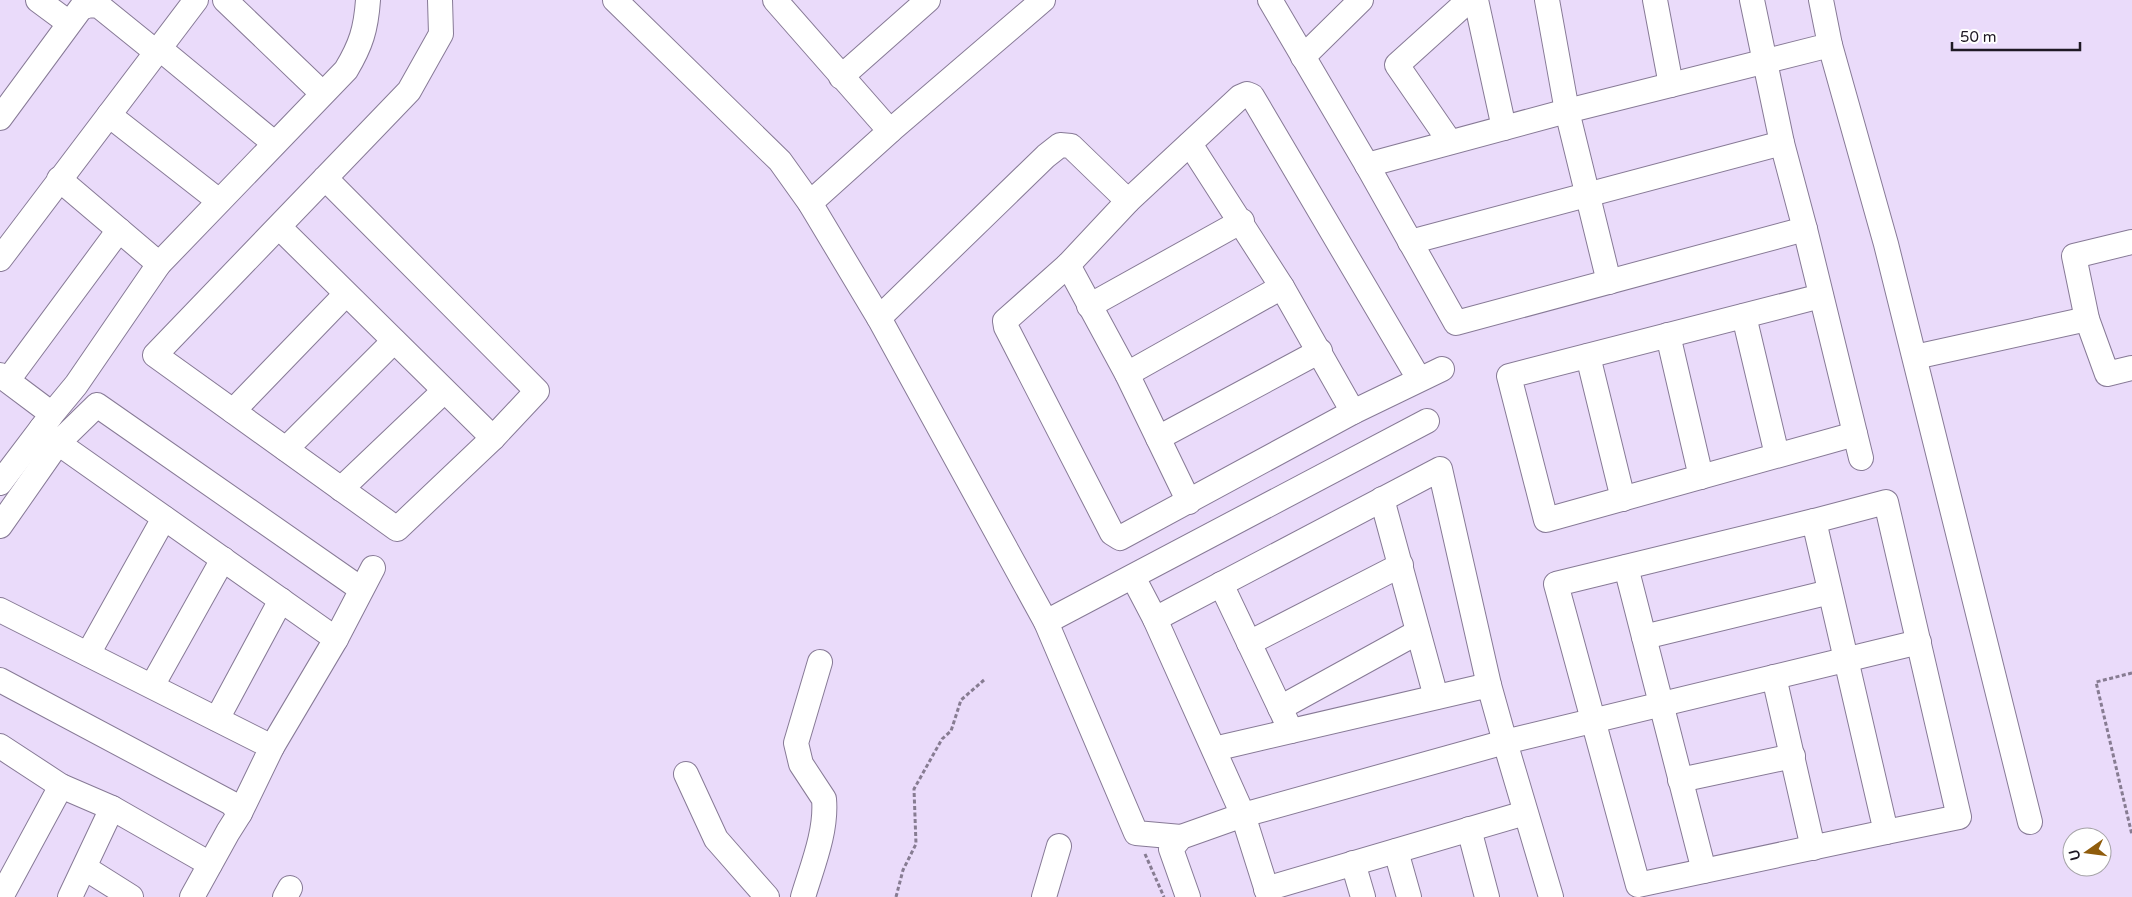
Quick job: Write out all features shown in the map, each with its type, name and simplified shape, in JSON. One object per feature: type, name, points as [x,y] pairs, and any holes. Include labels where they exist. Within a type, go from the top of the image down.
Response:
[{"type":"street","points":[[38,0],[69,23]]},
{"type":"street","points":[[0,259],[196,0]]},
{"type":"street","points":[[225,0],[322,93]]},
{"type":"street","points":[[0,526],[51,428],[76,385],[159,264],[346,70],[358,50],[366,26],[368,0]]},
{"type":"street","points":[[325,178],[537,391],[493,438],[396,529],[155,355],[279,227],[325,178],[409,91],[441,34],[440,0]]},
{"type":"street","points":[[615,0],[780,161],[810,203],[879,318],[1046,622],[1136,833],[1181,836],[1243,815],[1505,742],[1919,642]]},
{"type":"street","points":[[841,76],[928,0]]},
{"type":"street","points":[[810,203],[890,131],[1043,0]]},
{"type":"street","points":[[1270,0],[1367,165],[1456,323],[1805,229]]},
{"type":"street","points":[[1303,57],[1361,0]]},
{"type":"street","points":[[1450,142],[1397,65],[1469,0]]},
{"type":"street","points":[[1476,0],[1504,128]]},
{"type":"street","points":[[1547,0],[1567,111],[1609,282]]},
{"type":"street","points":[[1655,0],[1671,85]]},
{"type":"street","points":[[1752,0],[1782,143],[1861,458]]},
{"type":"street","points":[[1821,0],[1830,45],[1886,244],[2030,822]]},
{"type":"street","points":[[787,4],[841,76],[890,131]]},
{"type":"street","points":[[0,118],[69,23],[81,8],[90,5],[99,6],[158,50],[274,143]]},
{"type":"street","points":[[1367,165],[1567,111],[1830,45]]},
{"type":"street","points":[[1419,379],[1252,96],[1247,94],[1240,96],[1128,201],[1068,266],[1005,321],[1006,328],[1112,533],[1120,538],[1353,412],[1442,369]]},
{"type":"street","points":[[109,115],[218,201]]},
{"type":"street","points":[[1410,242],[1782,143]]},
{"type":"street","points":[[1190,144],[1242,221],[1320,351],[1353,412]]},
{"type":"street","points":[[879,318],[1046,156],[1060,146],[1070,146],[1128,201]]},
{"type":"street","points":[[59,179],[159,264]]},
{"type":"street","points":[[1089,306],[1242,221]]},
{"type":"street","points":[[279,227],[493,438]]},
{"type":"street","points":[[119,230],[4,378],[51,428],[164,518],[336,639]]},
{"type":"street","points":[[2132,242],[2074,256],[2088,319],[2107,374],[2132,368]]},
{"type":"street","points":[[1068,266],[1127,374],[1189,502]]},
{"type":"street","points":[[1127,374],[1282,287]]},
{"type":"street","points":[[233,411],[346,294]]},
{"type":"street","points":[[1821,296],[1509,376],[1546,520],[1855,434]]},
{"type":"street","points":[[1744,316],[1777,455]]},
{"type":"street","points":[[1914,357],[2088,319]]},
{"type":"street","points":[[1668,335],[1701,477]]},
{"type":"street","points":[[286,449],[394,341]]},
{"type":"street","points":[[1158,438],[1320,351]]},
{"type":"street","points":[[1588,356],[1622,499]]},
{"type":"street","points":[[341,489],[444,391]]},
{"type":"street","points":[[0,483],[51,428],[97,405],[361,589]]},
{"type":"street","points":[[1046,622],[1427,421]]},
{"type":"street","points":[[1155,619],[1440,469],[1489,684],[1551,897]]},
{"type":"street","points":[[1382,499],[1436,697]]},
{"type":"street","points":[[1886,502],[1959,817],[1638,885],[1556,584],[1626,567],[1886,502]]},
{"type":"street","points":[[88,654],[164,518]]},
{"type":"street","points":[[1814,521],[1886,832]]},
{"type":"street","points":[[152,686],[223,559]]},
{"type":"street","points":[[1249,643],[1401,565]]},
{"type":"street","points":[[1626,567],[1704,871]]},
{"type":"street","points":[[192,897],[240,813],[272,747],[336,639],[373,568]]},
{"type":"street","points":[[1133,577],[1155,619],[1243,815],[1268,893],[1354,864],[1525,813]]},
{"type":"street","points":[[1221,584],[1291,731]]},
{"type":"street","points":[[1644,637],[1830,592]]},
{"type":"street","points":[[217,719],[281,600]]},
{"type":"street","points":[[0,610],[272,747]]},
{"type":"street","points":[[1280,708],[1418,632]]},
{"type":"street","points":[[804,897],[822,825],[824,799],[801,764],[796,743],[820,662]]},
{"type":"street","points":[[1774,677],[1813,848]]},
{"type":"street","points":[[0,680],[231,803],[240,813]]},
{"type":"street","points":[[1214,749],[1489,684]]},
{"type":"street","points":[[0,746],[61,786],[112,808],[210,864]]},
{"type":"street","points":[[1680,780],[1793,756]]},
{"type":"street","points":[[686,774],[716,839],[766,897]]},
{"type":"street","points":[[1,897],[61,786]]},
{"type":"street","points":[[70,897],[112,808]]},
{"type":"street","points":[[1469,829],[1487,897]]},
{"type":"street","points":[[1181,836],[1171,849],[1188,897]]},
{"type":"street","points":[[1044,897],[1059,846]]},
{"type":"street","points":[[1396,851],[1409,897]]},
{"type":"street","points":[[1354,864],[1363,897]]},
{"type":"street","points":[[85,868],[131,897]]},
{"type":"path","points":[[2132,673],[2096,682],[2132,835]]},
{"type":"path","points":[[896,897],[903,870],[916,844],[914,789],[942,739],[951,731],[961,700],[984,680]]},
{"type":"path","points":[[1136,833],[1164,897]]}]
